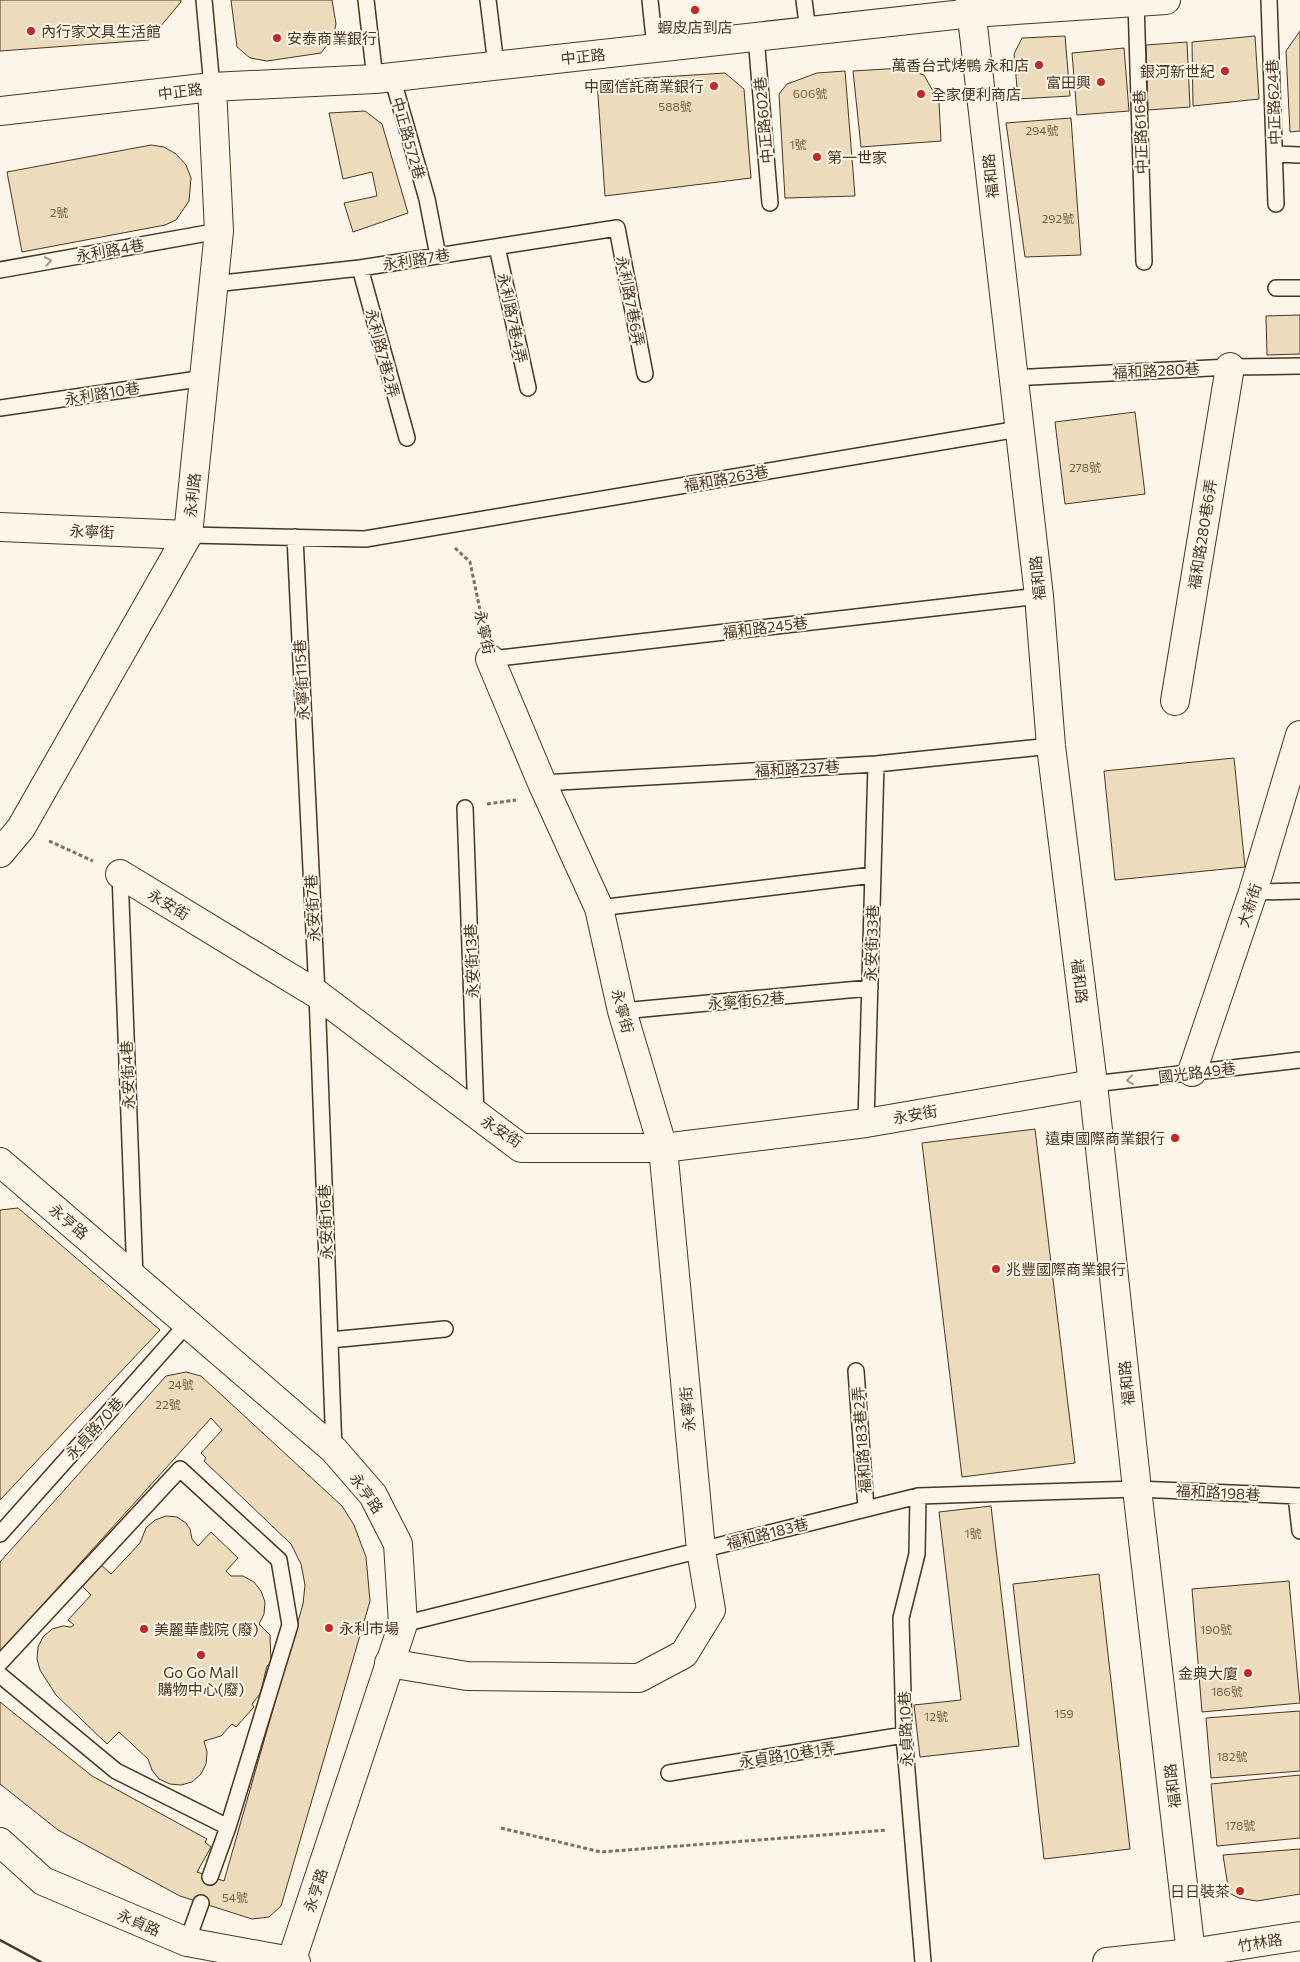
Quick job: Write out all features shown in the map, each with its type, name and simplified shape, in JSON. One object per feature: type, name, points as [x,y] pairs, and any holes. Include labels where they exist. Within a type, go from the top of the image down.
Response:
[{"type":"street","name":"中正路","points":[[0,111],[212,87],[384,78],[808,31],[971,7],[1166,0]]},
{"type":"street","name":"福和路","points":[[971,7],[1039,596],[1051,746],[1093,1084],[1137,1489],[1192,1958]]},
{"type":"street","name":"永利路","points":[[0,853],[21,828],[188,535],[219,231],[212,87]]},
{"type":"street","name":"福和路280巷6弄","points":[[1175,701],[1230,367]]},
{"type":"street","name":"永寧街","points":[[0,528],[188,535]]},
{"type":"street","name":"永寧街","points":[[389,1663],[467,1676],[639,1678],[684,1654],[711,1610],[701,1550],[663,1148],[622,1011],[599,908],[545,789],[490,659]]},
{"type":"street","name":"大新街","points":[[1192,1072],[1253,892],[1300,736]]},
{"type":"street","name":"永安街","points":[[120,874],[317,994],[521,1148],[663,1148],[866,1123],[1093,1084]]},
{"type":"street","name":"永亨路","points":[[0,1162],[334,1450],[373,1495],[398,1544],[403,1624],[293,1962]]},
{"type":"street","name":"永貞路","points":[[0,1842],[43,1881],[187,1942],[293,1962]]},
{"type":"street","name":"竹林路","points":[[1192,1958],[1300,1936]]},
{"type":"street","points":[[1107,1962],[1192,1958]]},
{"type":"lane","points":[[204,0],[212,87]]},
{"type":"lane","name":"中正路572巷","points":[[366,0],[384,78],[427,199],[438,256]]},
{"type":"lane","points":[[488,0],[496,65]]},
{"type":"lane","points":[[650,0],[655,48]]},
{"type":"lane","points":[[804,0],[808,31]]},
{"type":"lane","name":"中正路624巷","points":[[1269,0],[1276,154],[1276,204]]},
{"type":"lane","name":"中正路616巷","points":[[1136,2],[1144,262]]},
{"type":"lane","name":"中正路602巷","points":[[756,37],[770,203]]},
{"type":"lane","points":[[1276,154],[1300,155]]},
{"type":"lane","name":"永利路7巷","points":[[214,284],[360,268],[617,228]]},
{"type":"lane","name":"永利路7巷6弄","points":[[617,228],[645,374]]},
{"type":"lane","name":"永利路4巷","points":[[0,270],[219,231]]},
{"type":"lane","name":"永利路7巷4弄","points":[[497,247],[528,388]]},
{"type":"lane","name":"永利路7巷2弄","points":[[360,268],[407,438]]},
{"type":"lane","points":[[1276,288],[1300,288]]},
{"type":"lane","name":"福和路280巷","points":[[1013,378],[1230,367],[1300,366]]},
{"type":"lane","name":"永利路10巷","points":[[0,408],[205,378]]},
{"type":"lane","name":"福和路263巷","points":[[433,527],[1019,429]]},
{"type":"lane","name":"永寧街","points":[[188,535],[365,539],[433,527]]},
{"type":"lane","name":"永寧街115巷","points":[[295,537],[308,822]]},
{"type":"lane","name":"福和路245巷","points":[[490,659],[1039,596]]},
{"type":"lane","name":"福和路237巷","points":[[545,789],[876,764],[1051,746]]},
{"type":"lane","name":"永安街33巷","points":[[866,1123],[876,764]]},
{"type":"lane","name":"永安街13巷","points":[[465,808],[476,1115]]},
{"type":"lane","name":"永安街7巷","points":[[308,822],[317,994]]},
{"type":"lane","name":"永安街4巷","points":[[120,874],[135,1277]]},
{"type":"lane","points":[[599,908],[873,875]]},
{"type":"lane","points":[[1253,892],[1300,891]]},
{"type":"lane","name":"永寧街62巷","points":[[622,1011],[870,988]]},
{"type":"lane","name":"永安街16巷","points":[[317,994],[334,1450]]},
{"type":"lane","name":"國光路49巷","points":[[1093,1084],[1300,1060]]},
{"type":"lane","name":"永貞路70巷","points":[[0,1534],[188,1323]]},
{"type":"lane","points":[[330,1340],[445,1329]]},
{"type":"lane","name":"福和路183巷2弄","points":[[856,1371],[866,1508]]},
{"type":"lane","points":[[0,1663],[180,1469],[279,1560],[290,1625],[228,1826],[210,1877]]},
{"type":"lane","name":"福和路198巷","points":[[1137,1489],[1298,1496]]},
{"type":"lane","name":"福和路183巷","points":[[403,1624],[918,1496],[1137,1489]]},
{"type":"lane","name":"永貞路10巷","points":[[918,1496],[917,1554],[901,1618],[904,1735],[910,1828],[923,1962]]},
{"type":"lane","points":[[1298,1496],[1300,1531]]},
{"type":"lane","points":[[0,1675],[116,1771],[228,1826]]},
{"type":"lane","name":"永貞路10巷1弄","points":[[669,1773],[904,1735]]},
{"type":"lane","points":[[187,1942],[201,1903]]},
{"type":"path","name":"永寧街","points":[[433,527],[470,562],[490,659]]},
{"type":"path","points":[[465,808],[545,789]]},
{"type":"path","points":[[21,828],[120,874]]},
{"type":"path","points":[[501,1828],[601,1852],[775,1840],[910,1828]]},
{"type":"building","points":[[0,0],[181,0],[181,2],[149,40],[0,51]]},
{"type":"building","points":[[231,0],[332,0],[336,24],[333,37],[321,53],[267,61],[250,58],[237,47]]},
{"type":"building","points":[[1300,31],[1300,131],[1290,132],[1286,51]]},
{"type":"building","points":[[1065,36],[1070,96],[1018,99],[1014,54],[1022,38]]},
{"type":"building","name":"銀河新世紀","points":[[1255,36],[1259,99],[1193,106],[1192,42]]},
{"type":"building","points":[[1187,42],[1190,107],[1148,110],[1146,45]]},
{"type":"building","name":"富田興","points":[[1124,48],[1129,111],[1077,115],[1072,53]]},
{"type":"building","points":[[902,68],[924,75],[939,102],[941,141],[861,147],[853,71]]},
{"type":"building","name":"第一世家","points":[[845,71],[855,196],[785,198],[779,94],[787,84],[817,73]]},
{"type":"building","points":[[725,73],[744,89],[751,178],[605,196],[597,81]]},
{"type":"building","points":[[365,111],[382,124],[408,213],[353,232],[344,203],[377,196],[372,172],[343,179],[329,113]]},
{"type":"building","points":[[1071,118],[1081,255],[1025,257],[1006,123]]},
{"type":"building","points":[[151,145],[164,147],[176,154],[186,165],[191,178],[189,201],[176,220],[165,225],[22,252],[7,172]]},
{"type":"building","points":[[1300,315],[1300,354],[1267,355],[1266,316]]},
{"type":"building","points":[[1135,412],[1145,494],[1065,504],[1055,422]]},
{"type":"building","points":[[1234,758],[1245,867],[1115,880],[1104,771]]},
{"type":"building","points":[[1035,1129],[1075,1463],[962,1477],[922,1143]]},
{"type":"building","points":[[18,1208],[160,1330],[0,1500],[0,1210]]},
{"type":"building","name":"永利市場","points":[[186,1372],[201,1376],[342,1506],[354,1525],[366,1557],[370,1601],[281,1906],[269,1917],[252,1919],[180,1896],[58,1830],[0,1784],[0,1702],[92,1776],[207,1839],[205,1842],[211,1847],[197,1872],[224,1881],[303,1604],[305,1585],[301,1564],[291,1544],[204,1461],[206,1458],[201,1453],[222,1430],[211,1418],[0,1652],[0,1562],[166,1376]]},
{"type":"building","points":[[991,1506],[1019,1746],[920,1757],[914,1705],[961,1700],[939,1512]]},
{"type":"building","points":[[166,1516],[177,1517],[186,1523],[190,1529],[192,1539],[198,1546],[211,1532],[238,1558],[226,1571],[231,1576],[243,1576],[254,1582],[261,1591],[265,1602],[264,1614],[259,1624],[270,1635],[271,1662],[267,1666],[260,1694],[252,1704],[254,1707],[236,1727],[232,1724],[221,1736],[204,1741],[207,1752],[206,1764],[201,1774],[192,1782],[181,1785],[170,1784],[159,1779],[152,1770],[148,1759],[119,1732],[107,1744],[56,1695],[40,1670],[37,1659],[38,1647],[43,1637],[52,1629],[74,1625],[68,1620],[91,1595],[80,1584],[99,1563],[111,1574],[140,1543],[146,1528],[155,1520]]},
{"type":"building","points":[[1099,1574],[1130,1849],[1044,1859],[1013,1584]]},
{"type":"building","name":"金典大廈","points":[[1289,1581],[1300,1703],[1202,1712],[1192,1589]]},
{"type":"building","points":[[1300,1711],[1300,1771],[1211,1778],[1206,1718]]},
{"type":"building","points":[[1300,1775],[1300,1838],[1217,1846],[1211,1784]]},
{"type":"building","points":[[1300,1849],[1300,1894],[1257,1901],[1239,1898],[1229,1893],[1223,1855]]},
{"type":"wall","points":[[0,1940],[41,1962]]},
{"type":"place","name":"蝦皮店到店","points":[[695,10]]},
{"type":"place","name":"內行家文具生活館","points":[[31,31]]},
{"type":"place","name":"安泰商業銀行","points":[[277,38]]},
{"type":"place","name":"萬香台式烤鴨 永和店","points":[[1039,65]]},
{"type":"place","name":"銀河新世紀","points":[[1225,71]]},
{"type":"place","name":"富田興","points":[[1101,82]]},
{"type":"place","name":"中國信託商業銀行","points":[[714,86]]},
{"type":"place","name":"全家便利商店","points":[[921,94]]},
{"type":"place","name":"第一世家","points":[[817,157]]},
{"type":"place","name":"遠東國際商業銀行","points":[[1175,1138]]},
{"type":"place","name":"兆豐國際商業銀行","points":[[996,1269]]},
{"type":"place","name":"永利市場","points":[[329,1628]]},
{"type":"place","name":"美麗華戲院 (廢)","points":[[144,1629]]},
{"type":"place","name":"Go Go Mall 購物中心(廢)","points":[[201,1655]]},
{"type":"place","name":"金典大廈","points":[[1248,1673]]},
{"type":"place","name":"日日裝茶","points":[[1240,1891]]}]
